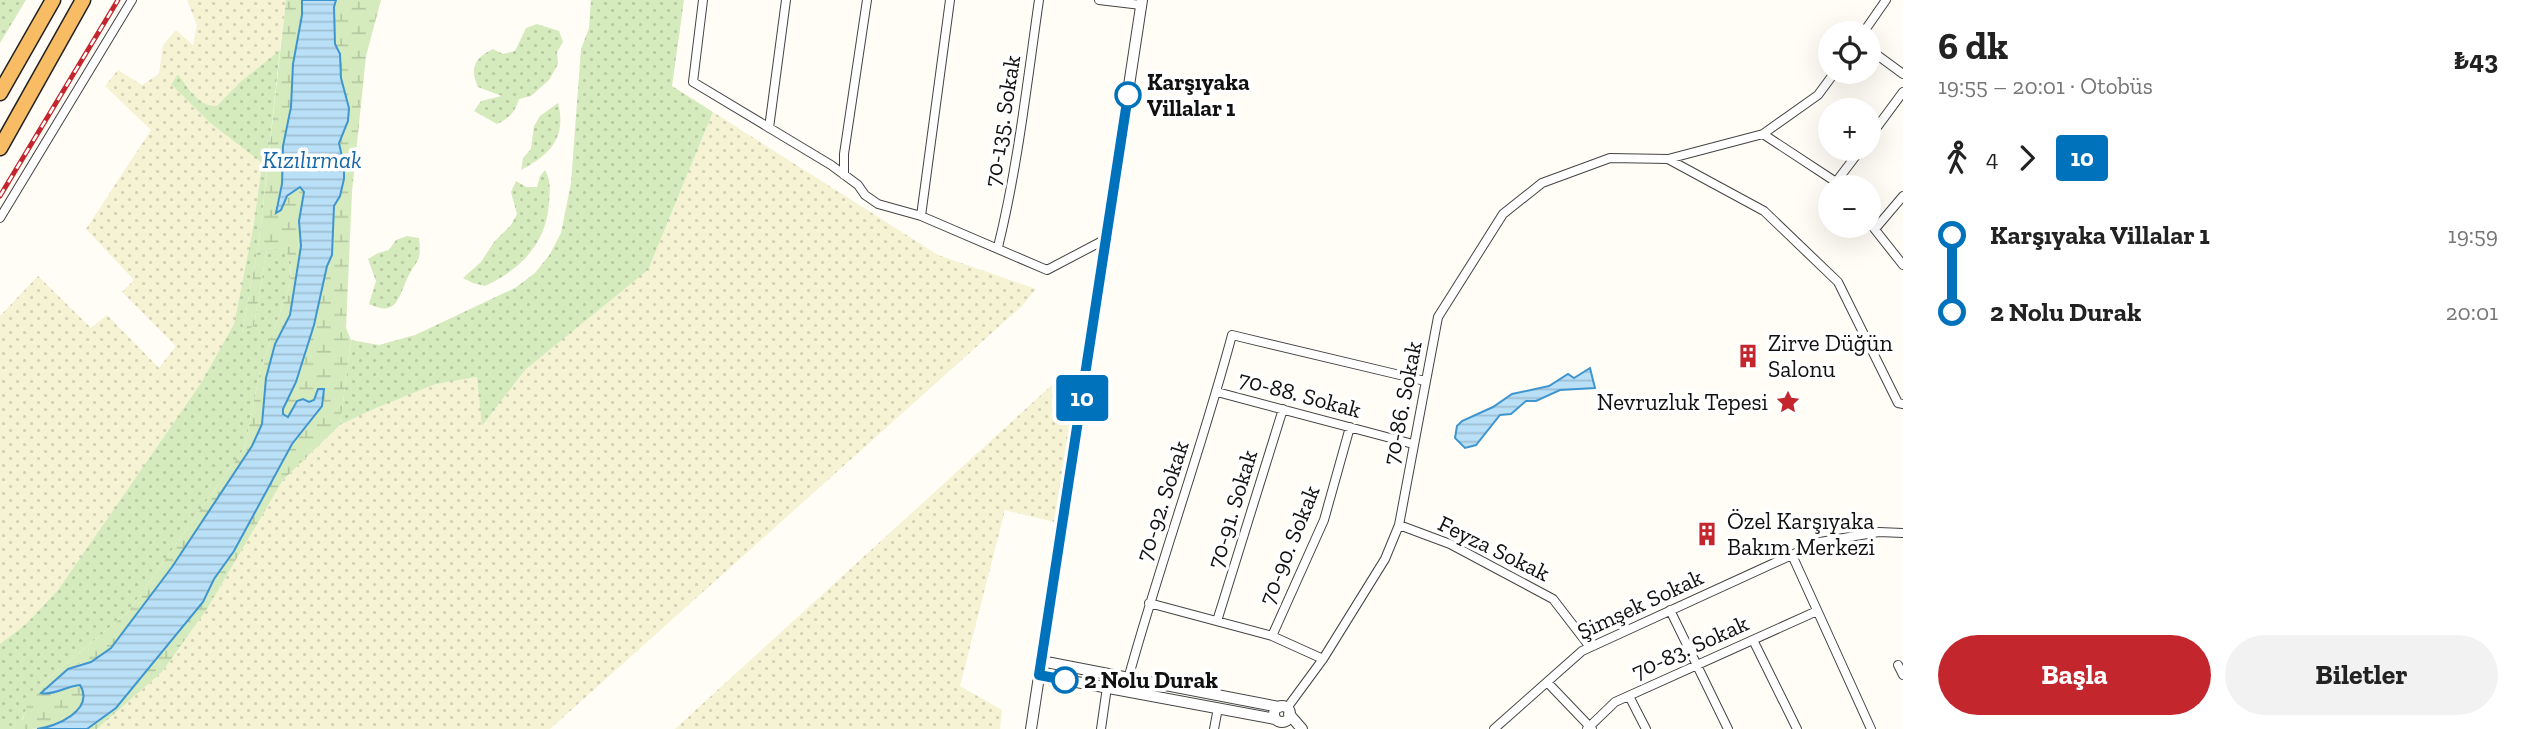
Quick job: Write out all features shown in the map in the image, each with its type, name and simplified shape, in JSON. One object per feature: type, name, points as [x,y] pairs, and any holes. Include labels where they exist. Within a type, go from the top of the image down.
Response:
[{"type":"highway","points":[[0,93],[53,0]]},
{"type":"highway","points":[[0,148],[83,0]]},
{"type":"street","points":[[0,218],[132,0]]},
{"type":"street","points":[[703,0],[693,82],[844,175],[878,204],[921,216],[1047,270],[1106,239]]},
{"type":"street","points":[[769,128],[786,0]]},
{"type":"street","points":[[844,175],[844,154],[867,0]]},
{"type":"street","points":[[921,216],[950,0]]},
{"type":"street","name":"70-135. Sokak","points":[[998,247],[1016,155],[1039,0]]},
{"type":"street","points":[[1031,729],[1142,2],[1099,0]]},
{"type":"street","points":[[1871,21],[1886,0]]},
{"type":"street","points":[[1881,58],[1903,74]]},
{"type":"street","points":[[1668,159],[1763,134],[1818,95],[1826,84]]},
{"type":"street","points":[[1881,122],[1903,92]]},
{"type":"street","points":[[1763,134],[1823,175]]},
{"type":"street","name":"70-86. Sokak","points":[[1285,710],[1323,659],[1385,559],[1399,525],[1438,317],[1503,214],[1542,183],[1610,158],[1668,159]]},
{"type":"street","points":[[1668,159],[1764,211],[1838,282],[1898,403],[1903,404]]},
{"type":"street","points":[[1881,217],[1903,196]]},
{"type":"street","points":[[1881,237],[1903,265]]},
{"type":"street","name":"70-92. Sokak","points":[[1128,679],[1232,335],[1425,381]]},
{"type":"street","name":"70-88. Sokak","points":[[1217,391],[1413,444]]},
{"type":"street","name":"70-91. Sokak","points":[[1217,621],[1283,409]]},
{"type":"street","name":"70-90. Sokak","points":[[1272,636],[1324,520],[1350,427]]},
{"type":"street","name":"Feyza Sokak","points":[[1399,525],[1450,544],[1553,598],[1590,647]]},
{"type":"street","name":"Şimşek Sokak","points":[[1494,729],[1582,651],[1590,647],[1821,542],[1879,532],[1903,533]]},
{"type":"street","points":[[1792,555],[1871,729]]},
{"type":"street","points":[[1149,603],[1272,636],[1323,659]]},
{"type":"street","points":[[1670,610],[1728,729]]},
{"type":"street","name":"70-83. Sokak","points":[[1589,728],[1615,702],[1817,611]]},
{"type":"street","points":[[1753,640],[1797,729]]},
{"type":"street","points":[[1041,661],[1285,710],[1302,729]]},
{"type":"street","points":[[1898,665],[1903,675]]},
{"type":"street","points":[[1039,675],[1218,708],[1281,723]]},
{"type":"street","points":[[1547,682],[1589,728]]},
{"type":"street","points":[[1101,729],[1107,687]]},
{"type":"street","points":[[1629,696],[1646,729]]},
{"type":"street","points":[[1214,729],[1218,708]]},
{"type":"street","points":[[1281,723],[1274,711],[1285,710]]},
{"type":"shaded area","points":[[187,0],[286,0],[280,50],[239,83],[217,106],[209,106],[197,99],[178,74],[171,83],[209,122],[262,163],[254,223],[234,324],[201,383],[58,590],[26,624],[0,644],[0,316],[38,276],[91,328],[107,315],[159,368],[176,346],[122,292],[134,280],[86,229],[151,130],[105,86],[118,70],[142,85],[159,74],[163,45],[176,30],[193,45],[197,25]]},
{"type":"shaded area","points":[[713,112],[938,255],[1036,289],[1022,306],[550,729],[97,729],[162,672],[207,609],[283,480],[340,425],[436,384],[478,377],[483,425],[525,370],[648,270]]},
{"type":"shaded area","points":[[1064,374],[1076,386],[1054,522],[1005,510],[960,686],[1002,710],[1000,729],[675,729]]},
{"type":"green space","points":[[0,0],[26,0],[0,43]]},
{"type":"green space","points":[[286,0],[302,0],[302,15],[293,64],[291,107],[283,146],[282,184],[276,207],[301,186],[305,192],[299,221],[301,246],[290,315],[275,344],[266,378],[263,424],[252,446],[172,567],[111,648],[91,662],[79,664],[46,694],[80,685],[83,700],[80,707],[68,718],[47,728],[13,729],[23,719],[28,702],[43,683],[128,612],[245,447],[260,370],[290,284],[291,261],[286,251],[267,248],[254,326],[242,333],[259,242]]},
{"type":"green space","points":[[336,0],[381,0],[366,56],[352,192],[346,328],[351,340],[340,425],[283,480],[207,609],[162,672],[97,729],[87,729],[203,602],[292,444],[305,426],[314,400],[288,417],[283,415],[314,325],[327,266],[332,255],[334,205],[340,196],[344,166],[339,143],[348,121],[349,108],[341,78],[340,54],[335,44]]},
{"type":"green space","points":[[591,0],[684,0],[672,86],[713,112],[648,270],[525,370],[482,426],[477,377],[436,384],[340,425],[351,340],[379,345],[415,335],[515,288],[535,273],[550,254],[561,233],[571,183],[581,49],[589,28]]},
{"type":"green space","points":[[537,24],[559,31],[563,42],[557,52],[558,64],[549,80],[531,96],[519,99],[511,114],[497,124],[474,111],[481,101],[502,96],[478,87],[474,74],[475,64],[493,49],[503,54],[515,51],[526,28]]},
{"type":"green space","points":[[280,50],[259,242],[242,333],[254,326],[267,248],[286,250],[291,261],[290,284],[260,370],[245,447],[128,612],[43,683],[20,724],[13,729],[0,729],[0,644],[26,624],[58,590],[201,383],[234,324],[254,223],[262,163],[209,122],[171,84],[178,74],[199,100],[217,106],[239,83]]},
{"type":"green space","points":[[558,103],[560,126],[554,144],[540,158],[521,170],[523,158],[531,149],[534,126],[540,116]]},
{"type":"green space","points":[[545,170],[550,186],[549,203],[547,218],[537,243],[510,272],[485,286],[463,278],[481,262],[494,242],[511,225],[517,214],[511,192],[516,181],[526,187],[537,187]]},
{"type":"green space","points":[[407,236],[419,238],[420,252],[398,299],[391,307],[369,304],[376,281],[368,259],[389,250],[396,240]]},
{"type":"water","name":"Kızılırmak","points":[[302,0],[336,0],[335,44],[340,54],[341,78],[349,108],[348,121],[339,143],[344,179],[340,196],[334,206],[332,255],[327,266],[314,325],[283,414],[288,417],[297,401],[314,400],[318,389],[324,389],[322,406],[292,444],[203,602],[116,708],[87,729],[37,729],[63,721],[78,709],[83,694],[80,685],[41,693],[68,669],[91,662],[111,648],[172,567],[252,446],[262,424],[266,378],[275,344],[290,315],[301,246],[299,221],[304,192],[300,187],[287,196],[281,210],[276,213],[282,184],[283,146],[291,107],[293,64]]},
{"type":"water","points":[[1590,368],[1595,388],[1560,390],[1536,401],[1526,401],[1511,414],[1500,415],[1476,445],[1465,448],[1455,438],[1457,426],[1462,421],[1493,407],[1512,394],[1549,386],[1568,374],[1574,378]]},
{"type":"railway","points":[[0,196],[118,0]]},
{"type":"bus line","name":"10","points":[[1065,680],[1039,675],[1128,95]]},
{"type":"place","name":"Karşıyaka Villalar 1","points":[[1128,95]]},
{"type":"place","name":"Zirve Düğün Salonu","points":[[1748,356]]},
{"type":"place","name":"Nevruzluk Tepesi","points":[[1788,402]]},
{"type":"place","name":"Özel Karşıyaka Bakım Merkezi","points":[[1707,534]]},
{"type":"place","name":"2 Nolu Durak","points":[[1065,680]]}]
